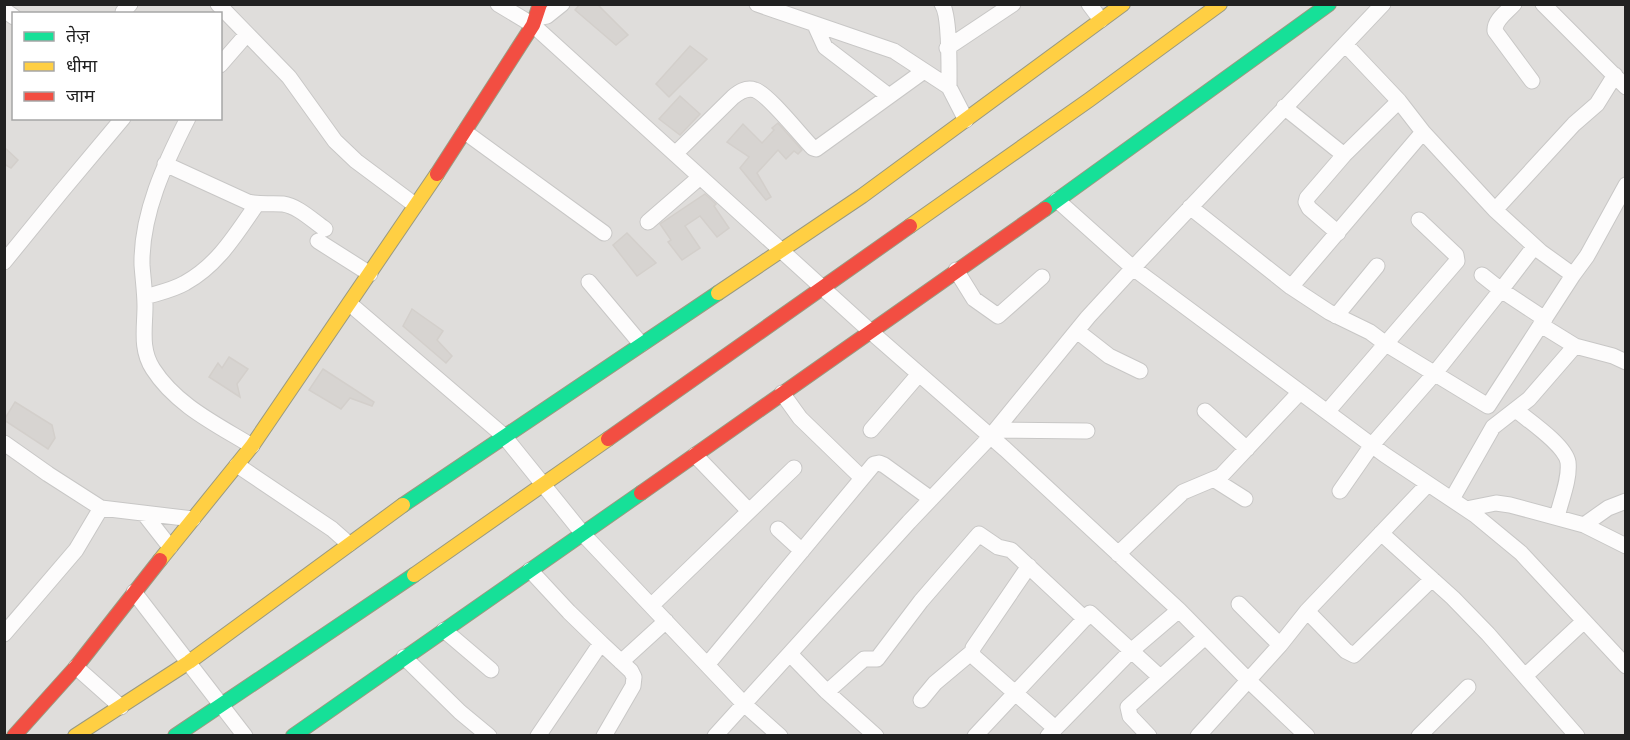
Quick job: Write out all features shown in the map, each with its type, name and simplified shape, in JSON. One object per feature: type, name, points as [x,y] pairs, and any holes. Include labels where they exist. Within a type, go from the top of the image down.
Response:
[{"type":"main road","points":[[75,735],[189,662],[349,544],[504,436],[862,196],[1123,4]]},
{"type":"main road","points":[[175,735],[438,559],[544,485],[1089,100],[1220,4]]},
{"type":"main road","points":[[293,735],[584,534],[1057,200],[1329,4]]},
{"type":"main road","points":[[14,735],[76,667],[252,446],[465,132],[536,16]]},
{"type":"street","points":[[498,4],[536,16],[548,16],[562,4]]},
{"type":"street","points":[[757,4],[894,51],[949,87]]},
{"type":"street","points":[[942,4],[945,8],[949,87],[966,120]]},
{"type":"street","points":[[947,48],[1013,4]]},
{"type":"street","points":[[1089,4],[1101,20]]},
{"type":"street","points":[[715,735],[993,434],[1133,268],[1383,4]]},
{"type":"street","points":[[1514,4],[1495,25],[1495,31],[1532,81]]},
{"type":"street","points":[[1543,4],[1626,87]]},
{"type":"street","points":[[219,9],[289,77],[335,141],[356,161],[415,205]]},
{"type":"street","points":[[536,16],[675,154],[870,331],[993,434],[1179,610],[1248,681],[1308,735]]},
{"type":"street","points":[[815,25],[825,47],[889,96]]},
{"type":"street","points":[[222,63],[247,34]]},
{"type":"street","points":[[1345,44],[1400,101],[1423,132],[1495,210],[1534,247],[1573,275]]},
{"type":"street","points":[[675,154],[733,97],[747,89],[753,89],[763,96],[814,149],[924,71]]},
{"type":"street","points":[[1495,210],[1574,124],[1597,104],[1615,75]]},
{"type":"street","points":[[1338,232],[1310,208],[1306,202],[1307,198],[1344,155],[1400,101]]},
{"type":"street","points":[[1284,107],[1344,155]]},
{"type":"street","points":[[4,262],[121,120]]},
{"type":"street","points":[[187,120],[165,164],[152,204],[145,239],[142,264],[145,297],[144,344],[147,357],[159,378],[180,401],[252,446]]},
{"type":"street","points":[[465,132],[604,233]]},
{"type":"street","points":[[1291,287],[1423,132]]},
{"type":"street","points":[[165,164],[257,204],[285,204],[370,274]]},
{"type":"street","points":[[648,222],[700,177]]},
{"type":"street","points":[[1190,207],[1291,287],[1336,316],[1370,332],[1488,406],[1587,256],[1626,185]]},
{"type":"street","points":[[1057,200],[1133,268],[1372,445],[1466,509],[1521,553],[1626,666]]},
{"type":"street","points":[[145,297],[174,288],[218,260],[257,204]]},
{"type":"street","points":[[1327,412],[1457,261],[1456,255],[1419,220]]},
{"type":"street","points":[[1340,491],[1372,445],[1436,373],[1534,247]]},
{"type":"street","points":[[1336,316],[1377,266]]},
{"type":"street","points":[[957,270],[974,299],[998,316],[1042,277]]},
{"type":"street","points":[[1482,275],[1575,346],[1606,353],[1626,362]]},
{"type":"street","points":[[589,282],[641,344]]},
{"type":"street","points":[[350,304],[504,436],[584,534],[745,705],[780,735]]},
{"type":"street","points":[[1077,332],[1109,356],[1140,371]]},
{"type":"street","points":[[1452,500],[1493,427],[1538,390],[1575,346]]},
{"type":"street","points":[[871,430],[919,374]]},
{"type":"street","points":[[1118,554],[1183,492],[1215,480],[1300,392]]},
{"type":"street","points":[[782,393],[800,418],[862,478]]},
{"type":"street","points":[[1516,410],[1559,446],[1567,457],[1568,469],[1557,517]]},
{"type":"street","points":[[1205,411],[1247,449]]},
{"type":"street","points":[[993,434],[1087,431]]},
{"type":"street","points":[[4,443],[101,508],[193,519]]},
{"type":"street","points":[[695,455],[749,511]]},
{"type":"street","points":[[707,665],[874,464],[881,463],[931,499]]},
{"type":"street","points":[[237,465],[332,529],[349,544]]},
{"type":"street","points":[[652,605],[794,468]]},
{"type":"street","points":[[1215,480],[1245,499]]},
{"type":"street","points":[[1198,735],[1280,645],[1307,611],[1428,484]]},
{"type":"street","points":[[1584,525],[1608,508],[1626,501]]},
{"type":"street","points":[[1466,509],[1496,503],[1557,517],[1584,525],[1626,546]]},
{"type":"street","points":[[4,634],[76,550],[101,508]]},
{"type":"street","points":[[145,514],[170,547]]},
{"type":"street","points":[[778,529],[802,551]]},
{"type":"street","points":[[1381,533],[1488,634],[1577,735]]},
{"type":"street","points":[[827,692],[864,659],[878,659],[921,601],[981,534],[998,547],[1011,550],[1084,619]]},
{"type":"street","points":[[921,700],[935,683],[972,652],[1029,566]]},
{"type":"street","points":[[530,570],[569,612],[631,671],[634,677],[633,686],[604,735]]},
{"type":"street","points":[[1307,611],[1349,654],[1354,655],[1432,579]]},
{"type":"street","points":[[134,592],[245,735]]},
{"type":"street","points":[[1239,604],[1280,645]]},
{"type":"street","points":[[972,652],[976,661],[1014,693],[1052,733],[1131,651],[1179,610]]},
{"type":"street","points":[[975,735],[1090,613],[1160,677]]},
{"type":"street","points":[[621,662],[666,621]]},
{"type":"street","points":[[1525,676],[1583,622]]},
{"type":"street","points":[[444,630],[490,670]]},
{"type":"street","points":[[1147,735],[1130,716],[1128,707],[1205,637]]},
{"type":"street","points":[[538,735],[601,643]]},
{"type":"street","points":[[790,654],[827,692],[876,735]]},
{"type":"street","points":[[404,657],[460,712],[489,735]]},
{"type":"street","points":[[76,667],[120,707]]},
{"type":"street","points":[[1419,735],[1468,687]]},
{"type":"shaded area","points":[[5,5],[1625,5],[1625,735],[5,735]]},
{"type":"building","points":[[580,4],[597,4],[628,35],[616,45],[575,10]]},
{"type":"building","points":[[690,46],[707,59],[669,97],[656,84]]},
{"type":"building","points":[[680,96],[700,114],[680,135],[659,119]]},
{"type":"building","points":[[778,123],[802,150],[798,154],[794,151],[786,159],[778,150],[757,173],[771,197],[766,200],[740,168],[749,157],[727,142],[743,124],[762,143]]},
{"type":"building","points":[[4,147],[18,160],[11,168],[4,164]]},
{"type":"building","points":[[705,194],[716,204],[714,206],[729,228],[717,237],[700,216],[685,226],[700,248],[682,260],[668,242],[671,240],[660,224]]},
{"type":"building","points":[[627,233],[656,263],[637,276],[613,245]]},
{"type":"building","points":[[412,309],[443,331],[437,340],[452,356],[446,363],[403,326]]},
{"type":"building","points":[[229,357],[248,369],[237,384],[240,397],[209,377],[218,363],[222,368]]},
{"type":"building","points":[[323,369],[374,402],[372,406],[350,398],[341,409],[309,390]]},
{"type":"building","points":[[15,402],[52,425],[55,438],[48,449],[4,420]]},
{"type":"traffic: fast","points":[[1045,209],[1329,4]]},
{"type":"traffic: fast","points":[[403,505],[718,293]]},
{"type":"traffic: fast","points":[[293,736],[641,493]]},
{"type":"traffic: fast","points":[[175,736],[414,575]]},
{"type":"traffic: slow","points":[[718,293],[862,196],[1123,4]]},
{"type":"traffic: slow","points":[[910,226],[1220,4]]},
{"type":"traffic: slow","points":[[160,560],[252,446],[437,174]]},
{"type":"traffic: slow","points":[[414,575],[608,439]]},
{"type":"traffic: slow","points":[[75,736],[189,662],[403,505]]},
{"type":"traffic: jam","points":[[437,174],[533,25],[540,4]]},
{"type":"traffic: jam","points":[[641,493],[1045,209]]},
{"type":"traffic: jam","points":[[608,439],[910,226]]},
{"type":"traffic: jam","points":[[14,736],[76,667],[160,560]]}]
